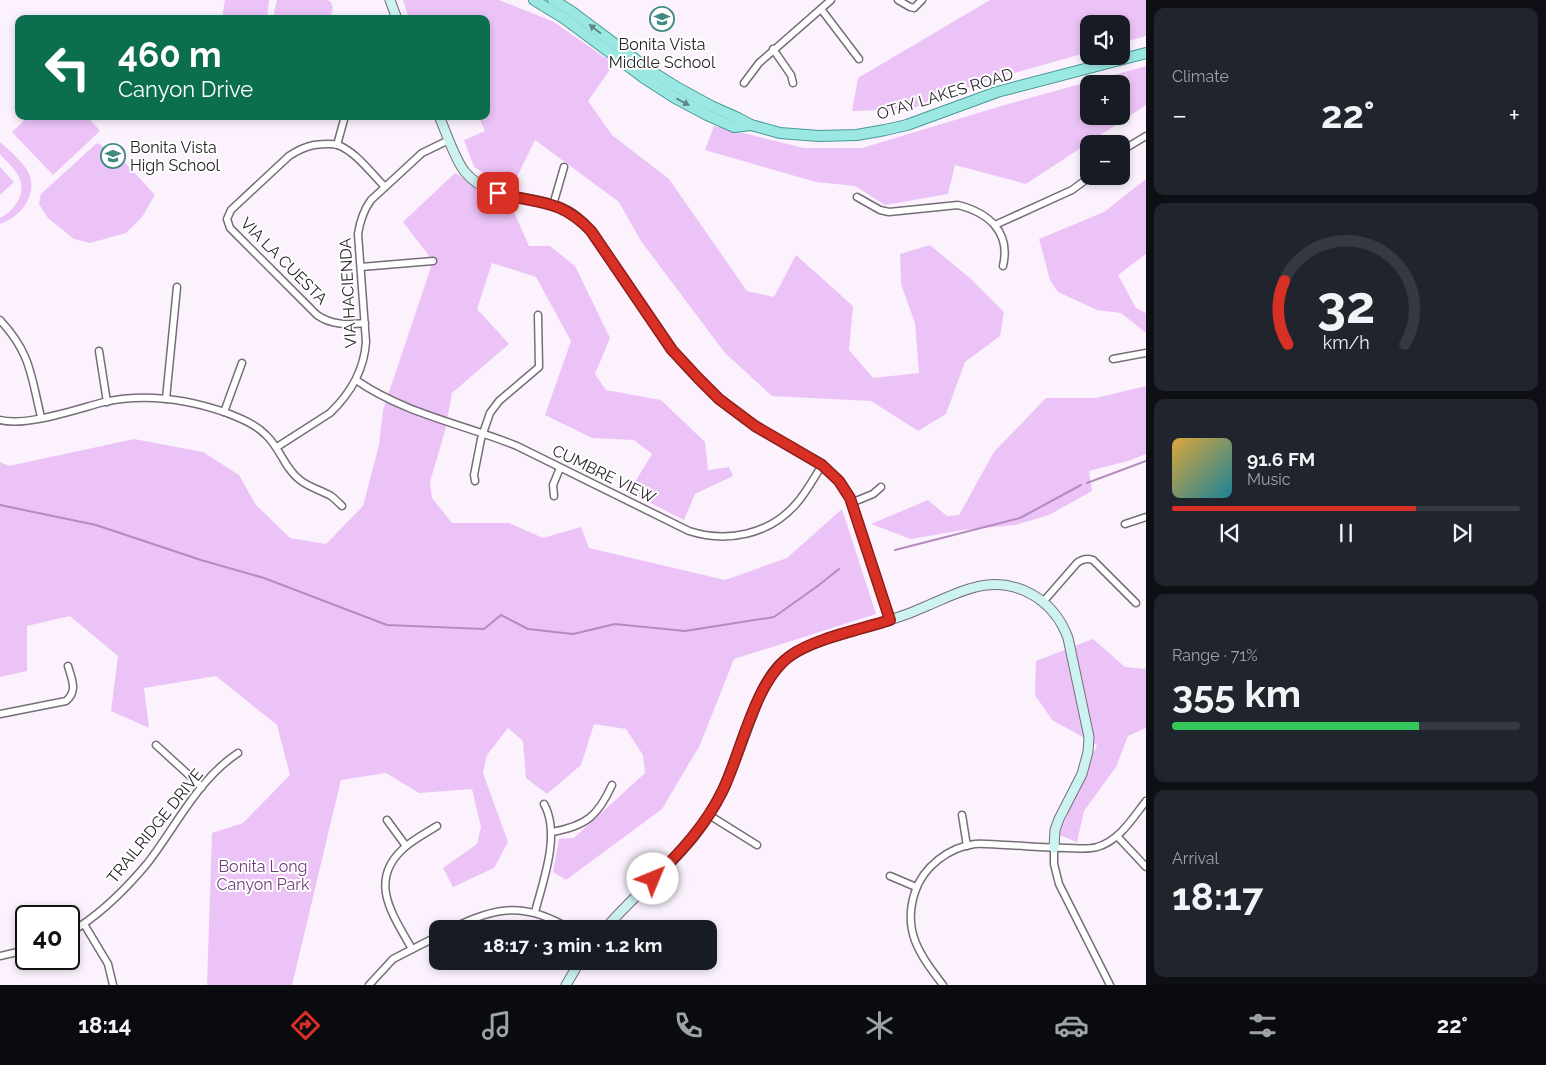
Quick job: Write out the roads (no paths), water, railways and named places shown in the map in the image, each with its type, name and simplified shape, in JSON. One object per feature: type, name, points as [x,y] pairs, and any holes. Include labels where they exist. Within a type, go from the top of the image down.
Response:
[{"type":"main road","name":"OTAY LAKES ROAD","points":[[534,0],[566,19],[644,78],[674,98],[734,127],[750,125]]},
{"type":"main road","name":"OTAY LAKES ROAD","points":[[553,0],[571,11],[651,71],[678,88],[750,125],[780,133],[819,136],[857,135],[885,130],[907,125],[997,92],[1146,53]]},
{"type":"street","points":[[390,0],[396,15]]},
{"type":"street","points":[[744,83],[759,63],[773,49],[830,0]]},
{"type":"street","points":[[898,0],[914,8],[922,0]]},
{"type":"street","points":[[821,9],[859,59]]},
{"type":"street","points":[[773,49],[791,75],[793,83]]},
{"type":"street","points":[[344,120],[337,145],[347,150],[362,163],[385,187]]},
{"type":"street","points":[[441,120],[463,168],[480,185],[506,195],[553,205],[567,210],[579,218],[591,231],[672,350],[711,392],[755,426],[822,465],[844,486],[890,620]]},
{"type":"street","points":[[1130,146],[1146,136]]},
{"type":"street","name":"VIA HACIENDA","points":[[277,447],[330,413],[356,380],[366,348],[358,234],[359,222],[368,204],[422,153],[449,140]]},
{"type":"street","name":"VIA LA CUESTA","points":[[337,145],[324,144],[298,150],[231,210],[227,219],[230,228],[317,315],[326,321],[337,324],[365,323]]},
{"type":"street","points":[[553,205],[564,167]]},
{"type":"street","points":[[995,224],[1072,190],[1080,184]]},
{"type":"street","points":[[858,197],[880,210],[889,212],[958,205],[968,208],[990,219],[995,224],[1004,241],[1006,254],[1003,266]]},
{"type":"street","points":[[361,267],[433,261]]},
{"type":"street","points":[[166,399],[177,287]]},
{"type":"street","points":[[475,481],[474,475],[483,433],[490,413],[499,401],[539,367],[538,315]]},
{"type":"street","points":[[0,320],[25,353],[41,418]]},
{"type":"street","points":[[99,351],[107,402]]},
{"type":"street","points":[[1113,358],[1146,353]]},
{"type":"street","points":[[224,412],[242,363]]},
{"type":"street","name":"CUMBRE VIEW","points":[[356,380],[392,401],[445,422],[483,433],[517,446],[689,530],[706,535],[727,537],[755,532],[771,525],[785,516],[802,497],[822,465]]},
{"type":"street","points":[[0,420],[18,422],[107,402],[142,398],[190,402],[224,412],[254,425],[277,447],[299,480],[330,496],[342,506]]},
{"type":"street","points":[[554,496],[552,485],[560,468]]},
{"type":"street","points":[[851,503],[872,494],[881,487]]},
{"type":"street","points":[[1126,524],[1146,517]]},
{"type":"street","points":[[1043,602],[1077,563],[1089,559],[1093,560],[1136,603]]},
{"type":"street","points":[[613,920],[687,845],[709,815],[728,779],[762,689],[778,666],[789,656],[808,646],[890,620],[962,591],[985,585],[1000,584],[1016,587],[1030,593],[1043,602],[1058,618],[1068,638],[1089,737],[1088,752],[1082,774],[1058,819],[1055,830],[1054,864],[1059,884],[1110,985]]},
{"type":"street","points":[[0,714],[66,701],[72,696],[73,687],[68,666]]},
{"type":"street","points":[[156,745],[202,787]]},
{"type":"street","name":"TRAILRIDGE DRIVE","points":[[80,926],[106,906],[146,864],[187,804],[229,759],[238,752]]},
{"type":"street","points":[[552,832],[579,826],[587,821],[604,803],[612,785]]},
{"type":"street","points":[[938,983],[922,959],[912,933],[911,911],[916,887],[927,870],[937,861],[954,850],[984,844],[1091,849],[1106,844],[1117,836],[1146,802]]},
{"type":"street","points":[[535,912],[552,832],[544,804]]},
{"type":"street","points":[[709,815],[757,845]]},
{"type":"street","points":[[962,815],[967,846]]},
{"type":"street","points":[[387,820],[406,846]]},
{"type":"street","points":[[412,949],[390,910],[384,892],[388,869],[395,856],[406,846],[437,826]]},
{"type":"street","points":[[1117,836],[1146,867]]},
{"type":"street","points":[[890,876],[916,887]]},
{"type":"street","points":[[471,920],[485,914],[507,910],[535,912],[553,920]]},
{"type":"street","points":[[84,924],[108,964],[113,985]]},
{"type":"street","points":[[369,985],[393,959],[429,940]]},
{"type":"street","points":[[0,956],[15,953]]},
{"type":"street","points":[[566,985],[575,970]]},
{"type":"waterway","points":[[1087,483],[1146,461]]},
{"type":"waterway","points":[[895,550],[1020,518],[1081,485]]},
{"type":"waterway","points":[[0,505],[96,525],[201,560],[264,578],[387,625],[484,629],[501,615],[528,629],[573,634],[615,624],[685,631],[774,617],[839,569]]},
{"type":"place","name":"Bonita Vista Middle School","points":[[662,19]]},
{"type":"place","name":"Bonita Vista High School","points":[[113,156]]},
{"type":"park label","name":"Bonita Long Canyon Park","points":[[263,875]]}]
